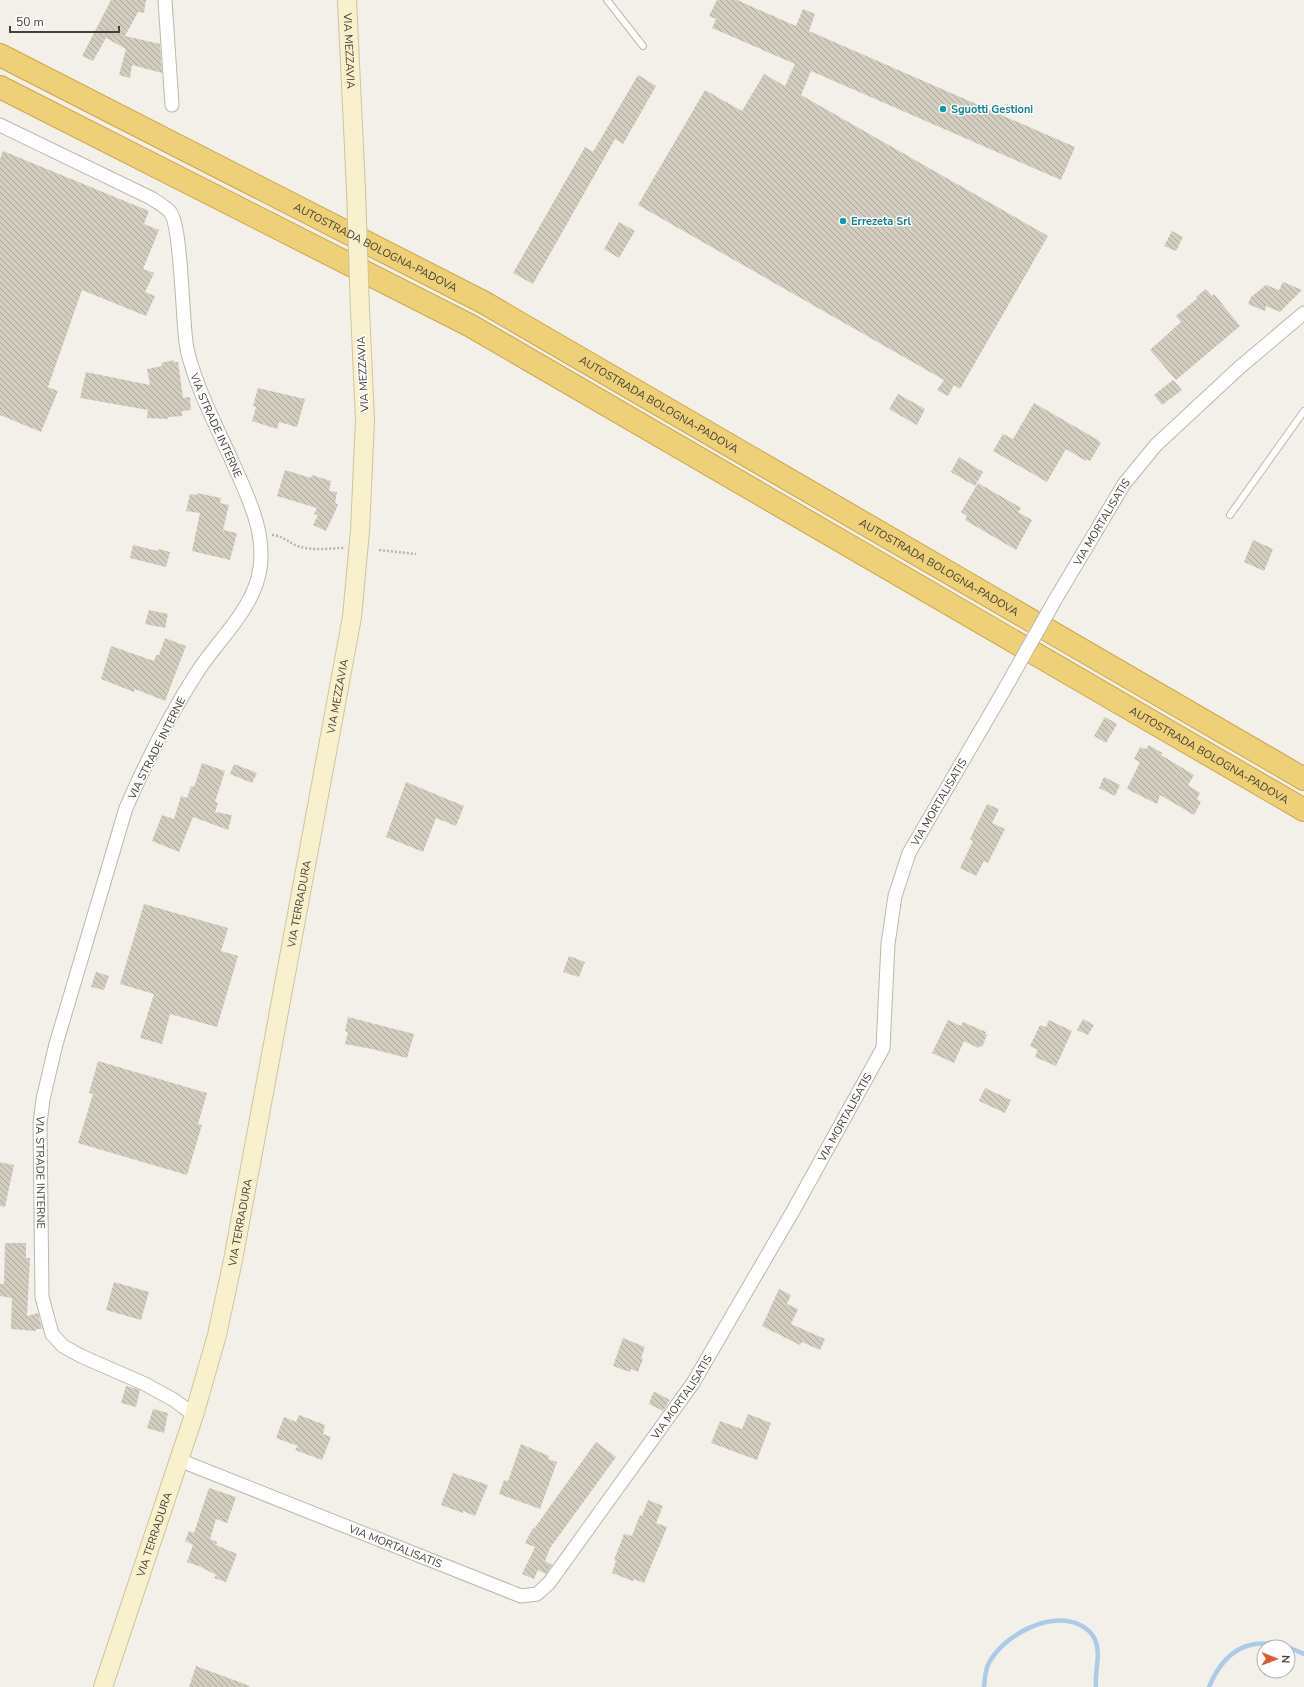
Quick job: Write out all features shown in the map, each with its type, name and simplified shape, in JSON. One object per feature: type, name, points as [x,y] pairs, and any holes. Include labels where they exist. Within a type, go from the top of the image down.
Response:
[{"type":"highway","name":"AUTOSTRADA BOLOGNA-PADOVA","points":[[0,55],[483,302],[1304,779]]},
{"type":"highway","name":"AUTOSTRADA BOLOGNA-PADOVA","points":[[0,87],[471,326],[1304,810]]},
{"type":"main road","name":"VIA MEZZAVIA","points":[[328,746],[352,617],[360,531],[365,420],[348,0]]},
{"type":"main road","name":"VIA TERRADURA","points":[[103,1687],[194,1415],[217,1335],[233,1260],[328,746]]},
{"type":"street","points":[[165,0],[172,105]]},
{"type":"street","name":"VIA STRADE INTERNE","points":[[0,125],[151,198],[171,212],[176,228],[184,324],[188,349],[199,386],[253,509],[260,535],[258,577],[251,597],[239,617],[197,673],[139,778],[126,808],[56,1044],[43,1099],[40,1124],[42,1297],[52,1334],[63,1346],[81,1356],[145,1384],[174,1400],[194,1415]]},
{"type":"street","name":"VIA MORTALISATIS","points":[[179,1460],[521,1596],[537,1594],[549,1583],[693,1383],[793,1211],[883,1048],[888,944],[895,896],[909,853],[1055,600],[1124,484],[1156,445],[1240,367],[1304,313]]},
{"type":"lane","points":[[607,0],[643,46]]},
{"type":"lane","points":[[1230,515],[1304,411]]},
{"type":"path","points":[[260,535],[276,535],[292,544],[308,549],[344,548]]},
{"type":"path","points":[[379,550],[416,554]]},
{"type":"building","points":[[111,0],[146,0],[144,13],[138,12],[125,36],[160,44],[162,73],[132,65],[130,78],[119,75],[126,49],[106,38],[93,61],[82,56]]},
{"type":"building","name":"Errezeta Srl","points":[[717,0],[737,0],[796,26],[803,9],[815,14],[809,31],[1075,147],[1061,180],[811,71],[801,95],[1048,236],[960,389],[954,385],[948,396],[937,390],[944,380],[638,205],[705,90],[742,111],[764,74],[785,86],[795,64],[712,28],[716,19],[709,16]]},
{"type":"building","points":[[638,75],[656,86],[623,144],[615,139],[533,284],[513,273],[585,147],[593,152]]},
{"type":"building","points":[[3,151],[149,211],[144,224],[159,230],[143,269],[154,273],[145,292],[155,296],[146,316],[82,290],[48,387],[58,391],[41,432],[0,415],[0,159]]},
{"type":"building","points":[[619,222],[635,231],[619,258],[604,249]]},
{"type":"building","points":[[1172,231],[1183,237],[1176,251],[1164,246]]},
{"type":"building","points":[[1283,282],[1302,290],[1280,312],[1266,306],[1265,311],[1248,304],[1251,297],[1266,285],[1279,290]]},
{"type":"building","points":[[1206,289],[1212,296],[1214,294],[1240,326],[1176,380],[1150,350],[1181,322],[1176,316],[1198,298],[1196,297]]},
{"type":"building","points":[[174,360],[174,362],[178,362],[183,398],[190,397],[191,410],[182,411],[182,416],[168,417],[168,419],[147,418],[148,410],[80,398],[86,372],[150,385],[147,369],[162,366],[161,363]]},
{"type":"building","points":[[1173,380],[1182,390],[1162,405],[1154,395]]},
{"type":"building","points":[[258,388],[305,399],[297,427],[279,422],[277,429],[252,421],[256,407],[253,406]]},
{"type":"building","points":[[898,394],[925,409],[917,425],[889,409]]},
{"type":"building","points":[[1034,403],[1101,443],[1090,461],[1086,459],[1086,461],[1066,449],[1047,482],[993,451],[1003,434],[1013,439]]},
{"type":"building","points":[[959,457],[983,472],[975,486],[951,472]]},
{"type":"building","points":[[285,470],[311,478],[312,475],[331,481],[329,491],[337,492],[335,503],[338,505],[326,531],[313,525],[318,515],[314,514],[317,508],[277,496]]},
{"type":"building","points":[[978,483],[1021,508],[1018,512],[1032,520],[1016,550],[965,520],[967,516],[961,512]]},
{"type":"building","points":[[197,493],[221,498],[220,503],[229,505],[223,530],[237,533],[230,560],[192,551],[200,513],[186,511],[190,494],[197,495]]},
{"type":"building","points":[[1253,540],[1273,549],[1264,571],[1244,562]]},
{"type":"building","points":[[133,545],[158,551],[159,549],[170,552],[166,567],[130,558]]},
{"type":"building","points":[[149,610],[168,614],[165,628],[145,624]]},
{"type":"building","points":[[165,638],[186,646],[165,701],[135,689],[134,692],[101,679],[111,646],[154,661],[156,655],[159,655]]},
{"type":"building","points":[[1105,717],[1117,724],[1106,743],[1094,736]]},
{"type":"building","points":[[1149,745],[1162,753],[1161,755],[1194,775],[1188,785],[1200,793],[1197,799],[1201,802],[1194,815],[1160,795],[1157,804],[1127,789],[1140,762],[1134,759],[1140,747],[1146,749]]},
{"type":"building","points":[[202,763],[225,771],[215,802],[218,803],[215,812],[232,815],[228,830],[193,817],[179,852],[152,841],[162,815],[174,819],[181,796],[187,798],[191,786],[194,787]]},
{"type":"building","points":[[234,764],[257,773],[252,783],[230,774]]},
{"type":"building","points":[[1104,777],[1120,785],[1115,796],[1099,788]]},
{"type":"building","points":[[406,782],[464,806],[456,826],[436,818],[423,852],[386,837]]},
{"type":"building","points":[[987,804],[999,809],[992,823],[1005,829],[988,863],[984,861],[976,876],[960,868],[973,841],[970,839]]},
{"type":"building","points":[[144,904],[228,928],[221,951],[238,956],[217,1027],[170,1014],[162,1044],[140,1038],[154,994],[120,984]]},
{"type":"building","points":[[569,956],[585,962],[579,977],[563,972]]},
{"type":"building","points":[[96,972],[109,976],[104,990],[91,987]]},
{"type":"building","points":[[348,1017],[414,1034],[407,1058],[345,1044],[348,1032],[345,1031]]},
{"type":"building","points":[[1083,1019],[1094,1025],[1088,1035],[1077,1030]]},
{"type":"building","points":[[948,1020],[961,1026],[963,1022],[986,1032],[985,1034],[987,1035],[982,1047],[979,1046],[978,1048],[964,1041],[954,1063],[932,1053]]},
{"type":"building","points":[[1049,1020],[1072,1031],[1056,1066],[1035,1057],[1038,1050],[1030,1046],[1040,1025],[1046,1027]]},
{"type":"building","points":[[98,1061],[207,1093],[198,1124],[202,1125],[187,1175],[78,1143],[93,1094],[89,1093]]},
{"type":"building","points":[[985,1088],[1011,1100],[1005,1113],[979,1101]]},
{"type":"building","points":[[0,1162],[14,1165],[5,1207],[0,1206]]},
{"type":"building","points":[[5,1243],[26,1243],[26,1258],[30,1258],[27,1316],[38,1313],[42,1329],[36,1329],[36,1331],[11,1329],[12,1298],[0,1296],[0,1284],[4,1284]]},
{"type":"building","points":[[114,1282],[149,1292],[141,1320],[106,1310]]},
{"type":"building","points":[[779,1289],[791,1295],[787,1304],[798,1309],[791,1324],[825,1339],[820,1350],[802,1342],[800,1345],[762,1326]]},
{"type":"building","points":[[623,1338],[645,1347],[641,1358],[643,1359],[638,1372],[631,1369],[630,1372],[613,1366]]},
{"type":"building","points":[[126,1386],[140,1390],[136,1407],[121,1403]]},
{"type":"building","points":[[655,1392],[670,1400],[663,1411],[649,1404],[653,1393]]},
{"type":"building","points":[[153,1409],[168,1413],[164,1433],[147,1428]]},
{"type":"building","points":[[748,1414],[771,1423],[757,1460],[711,1443],[720,1421],[742,1429]]},
{"type":"building","points":[[299,1415],[325,1425],[323,1434],[331,1437],[322,1460],[295,1450],[298,1446],[276,1438],[284,1417],[296,1422]]},
{"type":"building","points":[[596,1442],[616,1457],[550,1548],[545,1561],[552,1565],[546,1574],[538,1570],[534,1579],[522,1574],[535,1547],[525,1543],[533,1528],[534,1529]]},
{"type":"building","points":[[521,1444],[549,1456],[548,1459],[557,1462],[540,1509],[499,1494],[504,1480],[508,1481]]},
{"type":"building","points":[[453,1473],[488,1485],[475,1516],[441,1505]]},
{"type":"building","points":[[209,1488],[236,1497],[227,1523],[216,1519],[210,1539],[217,1542],[216,1545],[237,1554],[226,1582],[214,1578],[216,1575],[201,1567],[187,1562],[193,1545],[185,1541],[189,1531],[194,1533]]},
{"type":"building","points":[[648,1500],[663,1506],[656,1523],[667,1527],[644,1583],[634,1579],[633,1581],[612,1573],[616,1561],[614,1560],[624,1534],[632,1536],[640,1515],[642,1516]]},
{"type":"building","points":[[196,1666],[250,1686],[189,1687]]},
{"type":"waterway","points":[[984,1687],[988,1664],[997,1651],[1018,1634],[1043,1623],[1056,1621],[1068,1621],[1080,1625],[1088,1630],[1093,1636],[1096,1642],[1098,1655],[1096,1687]]},
{"type":"waterway","points":[[1209,1687],[1217,1672],[1226,1660],[1236,1651],[1248,1646],[1274,1644],[1304,1654]]},
{"type":"place","name":"Sguotti Gestioni","points":[[943,109]]},
{"type":"place","name":"Errezeta Srl","points":[[843,221]]}]
